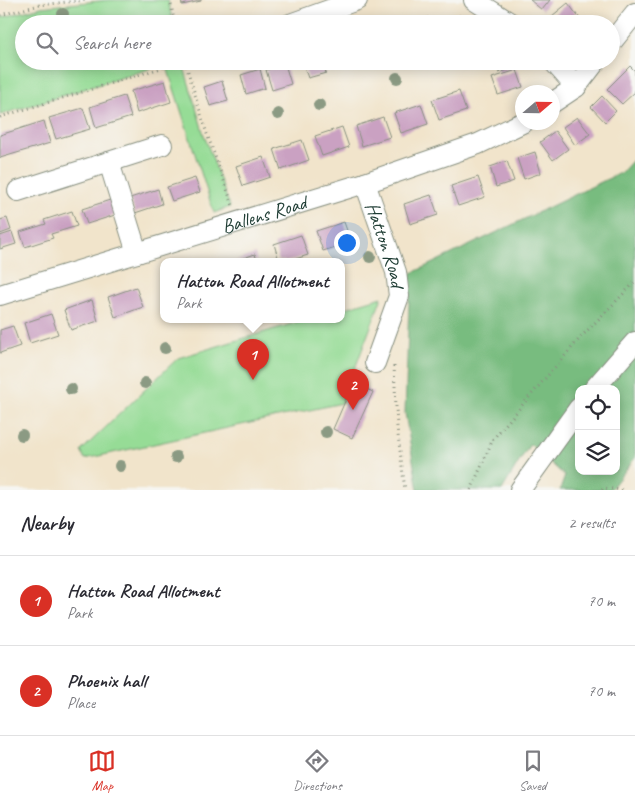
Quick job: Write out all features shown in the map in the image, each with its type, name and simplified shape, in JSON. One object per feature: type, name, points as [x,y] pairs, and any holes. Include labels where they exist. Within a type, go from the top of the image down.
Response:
[{"type":"street","points":[[315,15],[356,0]]},
{"type":"street","points":[[474,0],[498,15]]},
{"type":"street","points":[[620,32],[635,13]]},
{"type":"street","points":[[561,70],[576,87]]},
{"type":"street","points":[[560,98],[576,87],[589,70]]},
{"type":"street","name":"Ballens Road","points":[[0,295],[365,183],[478,144],[515,126]]},
{"type":"street","points":[[18,191],[162,145]]},
{"type":"street","points":[[109,162],[136,253]]},
{"type":"street","name":"Hatton Road","points":[[365,183],[396,272],[399,296],[384,362]]},
{"type":"street","points":[[597,385],[635,342]]},
{"type":"street","points":[[520,490],[575,414]]},
{"type":"path","points":[[0,15],[40,5],[86,0]]},
{"type":"path","points":[[170,0],[173,15]]},
{"type":"path","points":[[0,117],[154,70]]},
{"type":"path","points":[[187,70],[207,134],[239,223]]},
{"type":"path","points":[[471,490],[493,439],[581,337],[635,282]]},
{"type":"path","points":[[384,362],[397,427],[405,490]]},
{"type":"path","points":[[602,490],[604,488],[623,490]]},
{"type":"green space","points":[[109,0],[168,0],[171,15],[15,15],[15,70],[146,70],[0,115],[0,18],[41,7]]},
{"type":"green space","points":[[168,70],[185,70],[204,135],[230,207],[214,213]]},
{"type":"green space","points":[[635,158],[635,458],[610,490],[560,490],[565,476],[530,444],[502,490],[418,490],[405,413],[410,274],[622,172]]},
{"type":"green space","points":[[382,297],[342,403],[85,459],[81,451],[178,358],[295,323],[345,323],[345,308]]},
{"type":"building","points":[[181,0],[201,0],[201,1],[182,5]]},
{"type":"building","points":[[530,0],[550,0],[542,10]]},
{"type":"building","points":[[568,3],[577,15],[553,15]]},
{"type":"building","points":[[630,66],[635,71],[635,92],[622,104],[607,89]]},
{"type":"building","points":[[260,70],[265,88],[246,94],[241,75]]},
{"type":"building","points":[[266,70],[287,70],[291,84],[272,90]]},
{"type":"building","points":[[305,70],[325,70],[326,73],[308,78]]},
{"type":"building","points":[[517,70],[522,85],[515,85],[515,90],[498,95],[492,78]]},
{"type":"building","points":[[165,81],[171,102],[137,113],[131,91]]},
{"type":"building","points":[[222,81],[228,101],[210,106],[204,87]]},
{"type":"building","points":[[459,91],[466,111],[439,120],[432,100]]},
{"type":"building","points":[[124,96],[131,117],[96,128],[90,107]]},
{"type":"building","points":[[602,96],[616,111],[605,122],[591,107]]},
{"type":"building","points":[[421,104],[428,124],[401,133],[394,113]]},
{"type":"building","points":[[83,108],[90,129],[56,139],[49,118]]},
{"type":"building","points":[[383,117],[390,137],[362,146],[356,126]]},
{"type":"building","points":[[577,117],[590,134],[575,145],[563,127]]},
{"type":"building","points":[[44,121],[50,143],[0,158],[0,135]]},
{"type":"building","points":[[342,127],[349,147],[322,156],[315,136]]},
{"type":"building","points":[[555,131],[568,149],[553,160],[540,142]]},
{"type":"building","points":[[302,140],[309,160],[281,170],[274,149]]},
{"type":"building","points":[[535,152],[541,173],[524,179],[517,158]]},
{"type":"building","points":[[263,157],[270,177],[243,186],[236,166]]},
{"type":"building","points":[[507,161],[514,181],[496,187],[490,167]]},
{"type":"building","points":[[478,177],[485,197],[458,206],[451,186]]},
{"type":"building","points":[[195,178],[200,192],[172,201],[167,187]]},
{"type":"building","points":[[158,189],[162,204],[135,213],[130,198]]},
{"type":"building","points":[[431,195],[438,215],[410,224],[404,204]]},
{"type":"building","points":[[110,200],[115,215],[87,224],[82,209]]},
{"type":"building","points":[[72,211],[77,226],[51,234],[53,238],[25,247],[20,232],[46,224],[44,220]]},
{"type":"building","points":[[7,218],[11,230],[0,234],[0,220]]},
{"type":"building","points":[[344,222],[351,242],[323,251],[316,231]]},
{"type":"building","points":[[12,232],[16,244],[0,249],[0,236]]},
{"type":"building","points":[[301,235],[308,255],[298,258],[278,258],[274,244]]},
{"type":"building","points":[[255,254],[256,258],[244,258]]},
{"type":"building","points":[[136,287],[143,307],[115,317],[108,297]]},
{"type":"building","points":[[92,300],[98,321],[71,330],[64,310]]},
{"type":"building","points":[[51,314],[58,334],[30,343],[24,323]]},
{"type":"building","points":[[13,326],[20,346],[0,353],[0,330]]},
{"type":"building","points":[[353,383],[373,392],[352,438],[333,429]]},
{"type":"place","name":"Hatton Road Allotment","points":[[253,380]]},
{"type":"place","name":"Phoenix hall","points":[[353,410]]}]
